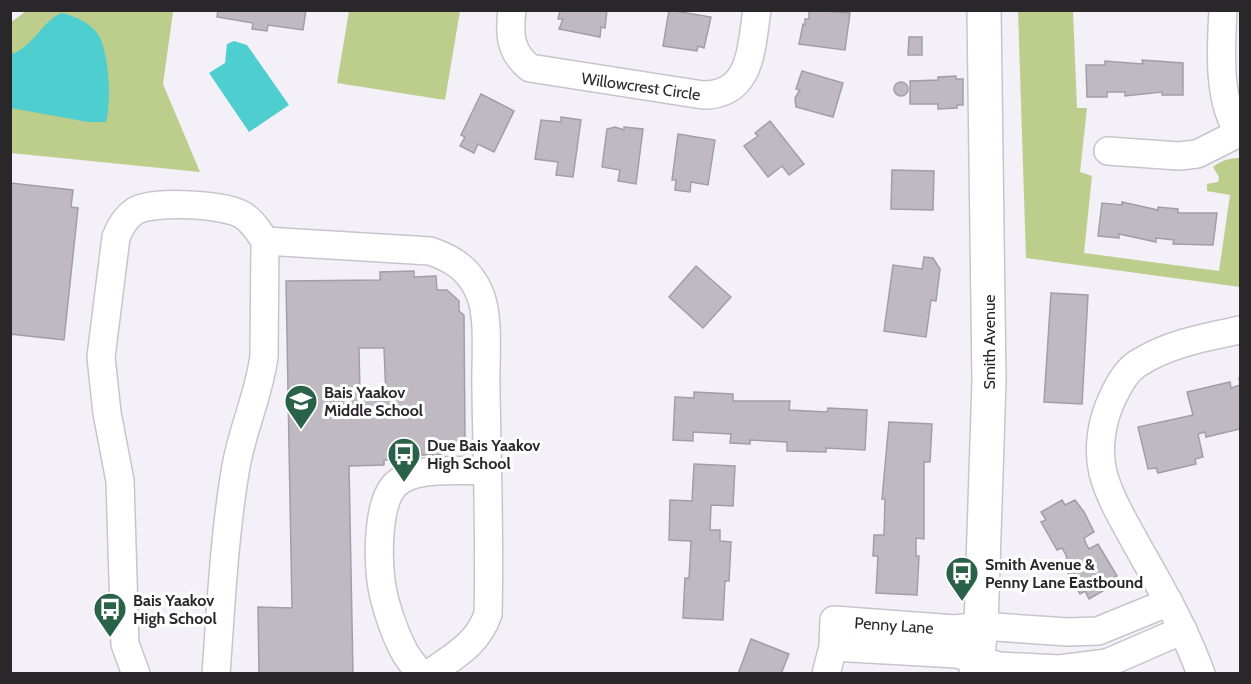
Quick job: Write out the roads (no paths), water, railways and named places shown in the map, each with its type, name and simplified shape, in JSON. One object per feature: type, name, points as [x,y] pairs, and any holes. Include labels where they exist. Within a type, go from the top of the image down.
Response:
[{"type":"main road","name":"Smith Avenue","points":[[977,667],[981,626],[989,370],[984,10]]},
{"type":"street","name":"Willowcrest Circle","points":[[512,10],[511,44],[518,58],[530,68],[703,95],[720,95],[733,88],[743,74],[749,58],[757,10]]},
{"type":"street","points":[[1108,151],[1179,156],[1197,154],[1240,133],[1229,109],[1225,85],[1221,48],[1223,10]]},
{"type":"street","points":[[135,674],[124,644],[120,481],[107,413],[101,357],[116,237],[122,224],[135,211],[149,206],[216,207],[243,215],[257,227],[265,241],[264,356],[235,471],[222,579],[216,674]]},
{"type":"street","points":[[265,241],[430,251],[450,258],[467,270],[480,294],[484,308],[488,614],[483,628],[470,645],[429,674]]},
{"type":"street","points":[[1201,674],[1169,602],[1111,497],[1102,470],[1101,440],[1106,412],[1119,385],[1134,366],[1156,353],[1209,336],[1240,330]]},
{"type":"street","points":[[420,674],[404,652],[381,580],[383,508],[388,494],[396,484],[408,476],[487,470]]},
{"type":"street","name":"Penny Lane","points":[[826,674],[833,647],[834,620],[955,629],[981,626],[1068,632],[1098,631],[1169,602]]},
{"type":"street","name":"Penny Lane","points":[[833,647],[957,654],[977,667],[1083,667],[1107,663],[1183,630]]},
{"type":"water","points":[[61,13],[86,23],[98,34],[102,42],[108,77],[109,103],[106,122],[88,122],[11,108],[11,54],[25,46],[48,22]]},
{"type":"water","points":[[234,41],[247,45],[289,105],[249,132],[209,73],[225,63],[227,44]]},
{"type":"place","name":"Bais Yaakov Middle School","points":[[301,430]]},
{"type":"place","name":"Due Bais Yaakov High School","points":[[404,483]]},
{"type":"place","name":"Smith Avenue & Penny Lane Eastbound","points":[[962,602]]},
{"type":"place","name":"Bais Yaakov High School","points":[[110,638]]}]
